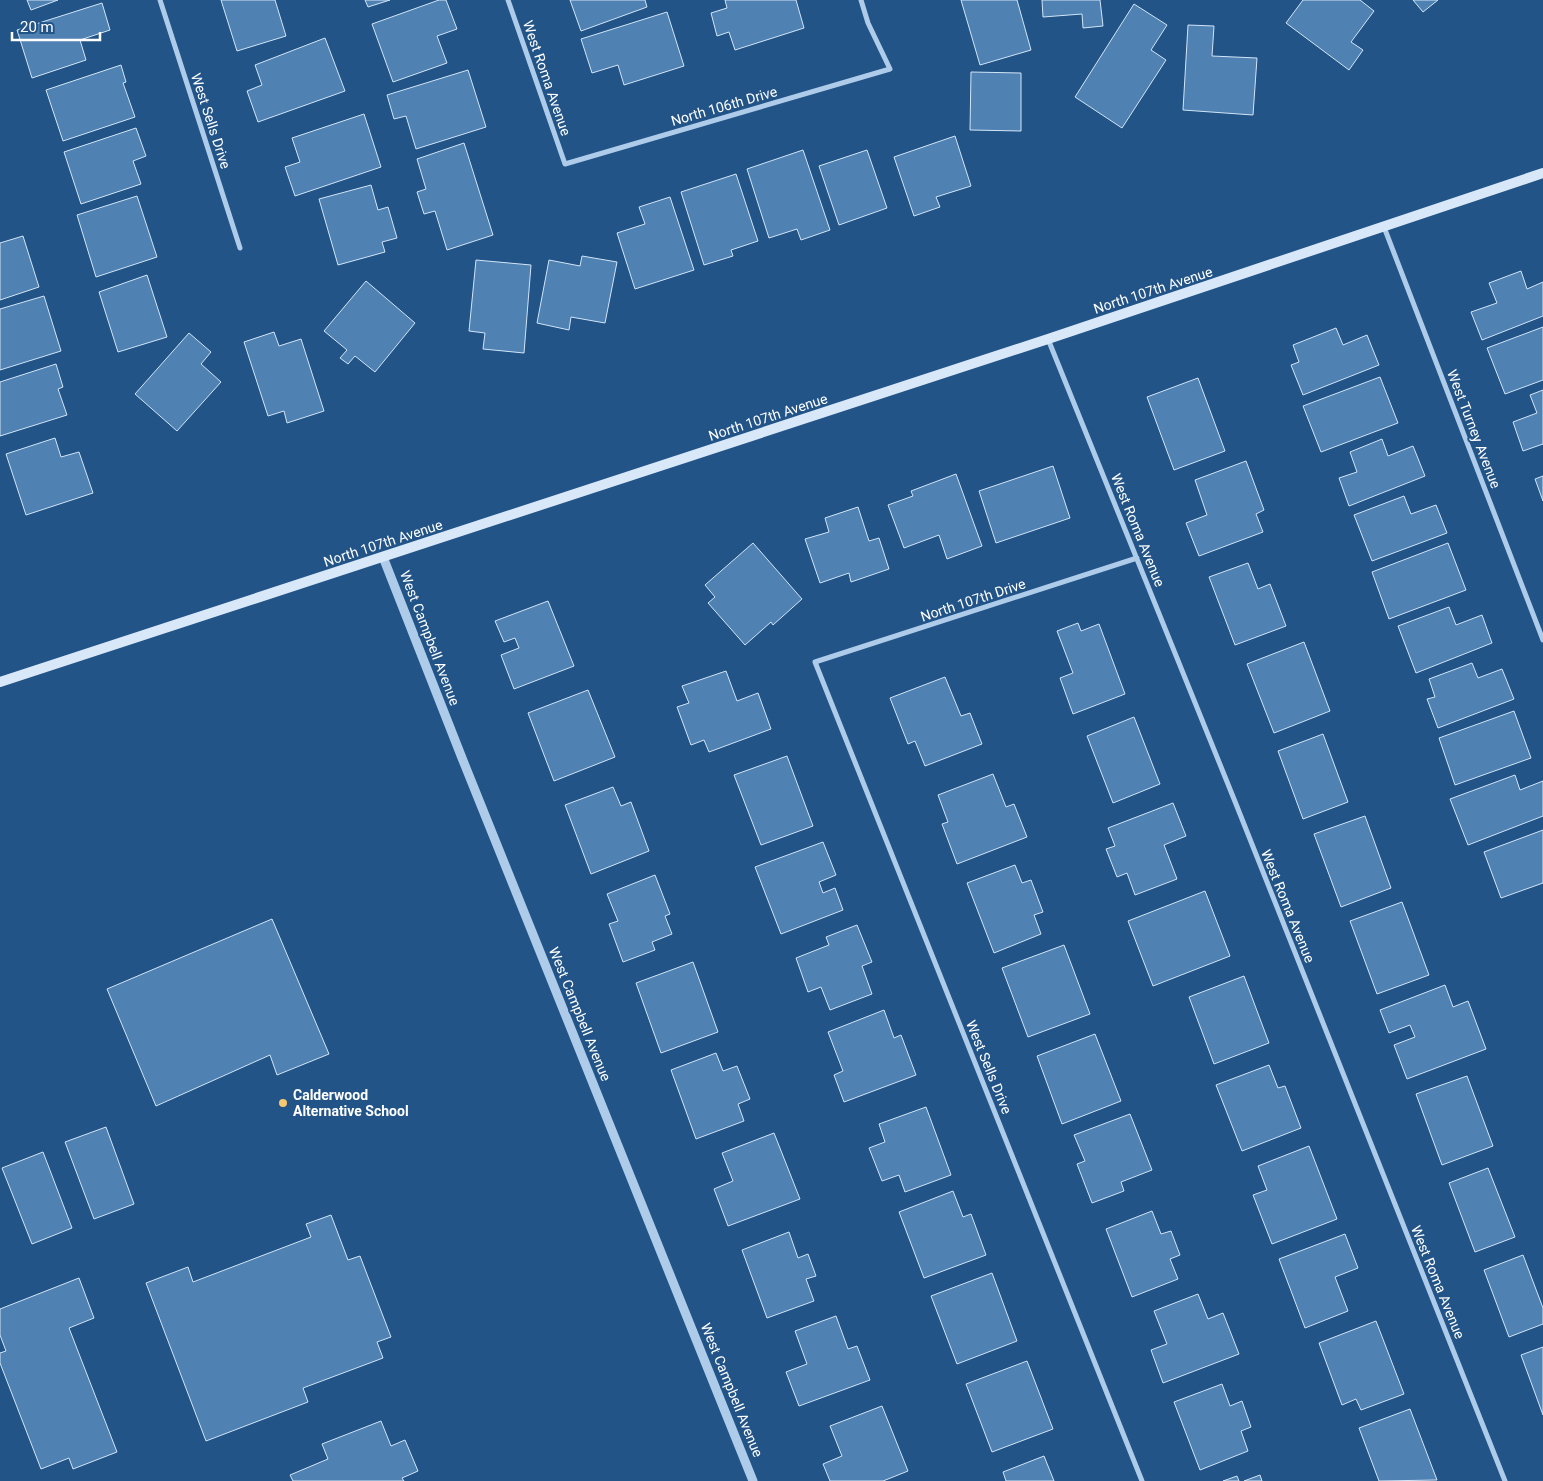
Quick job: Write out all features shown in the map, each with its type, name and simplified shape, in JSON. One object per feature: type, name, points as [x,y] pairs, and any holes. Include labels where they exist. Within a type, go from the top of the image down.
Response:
[{"type":"main road","name":"North 107th Avenue","points":[[0,682],[1048,339],[1543,173]]},
{"type":"street","name":"West Sells Drive","points":[[160,0],[240,248]]},
{"type":"street","name":"West Roma Avenue","points":[[508,0],[565,164]]},
{"type":"street","name":"North 106th Drive","points":[[565,164],[890,69],[868,23],[861,0]]},
{"type":"street","name":"West Turney Avenue","points":[[1384,227],[1543,640]]},
{"type":"street","name":"West Roma Avenue","points":[[1048,339],[1505,1481]]},
{"type":"street","name":"West Campbell Avenue","points":[[383,557],[476,794],[753,1481]]},
{"type":"street","name":"North 107th Drive","points":[[815,662],[1137,558]]},
{"type":"street","name":"West Sells Drive","points":[[815,662],[1142,1481]]},
{"type":"building","points":[[27,0],[58,0],[31,10]]},
{"type":"building","points":[[221,0],[275,0],[286,36],[237,51]]},
{"type":"building","points":[[365,0],[390,0],[368,7]]},
{"type":"building","points":[[439,0],[446,0],[457,29],[437,36],[447,63],[393,82],[372,24]]},
{"type":"building","points":[[570,0],[645,0],[647,7],[581,31]]},
{"type":"building","points":[[725,0],[796,0],[804,28],[735,50],[729,32],[717,36],[711,13],[727,8]]},
{"type":"building","points":[[961,0],[1017,0],[1031,50],[980,65]]},
{"type":"building","points":[[1042,0],[1100,0],[1103,26],[1083,28],[1082,14],[1043,17]]},
{"type":"building","points":[[1303,0],[1360,0],[1374,11],[1351,42],[1363,50],[1349,70],[1286,23]]},
{"type":"building","points":[[1413,0],[1438,0],[1423,12]]},
{"type":"building","points":[[102,3],[110,30],[80,40],[86,60],[32,78],[17,30]]},
{"type":"building","points":[[1134,4],[1167,25],[1151,50],[1166,60],[1122,128],[1075,97]]},
{"type":"building","points":[[667,12],[684,66],[624,85],[618,65],[592,73],[581,39]]},
{"type":"building","points":[[1188,25],[1214,26],[1212,56],[1257,58],[1253,115],[1183,110]]},
{"type":"building","points":[[325,38],[345,91],[258,122],[247,91],[262,85],[255,65]]},
{"type":"building","points":[[121,65],[126,82],[123,83],[135,117],[63,141],[46,90]]},
{"type":"building","points":[[468,70],[486,127],[416,149],[406,116],[394,119],[387,95]]},
{"type":"building","points":[[971,72],[1021,73],[1021,131],[970,130]]},
{"type":"building","points":[[364,114],[381,167],[295,196],[285,167],[300,162],[292,138]]},
{"type":"building","points":[[136,128],[146,156],[133,161],[141,184],[81,204],[64,152]]},
{"type":"building","points":[[955,136],[971,186],[936,197],[940,207],[914,216],[894,157]]},
{"type":"building","points":[[464,143],[493,235],[447,250],[435,211],[424,214],[417,192],[426,189],[417,159]]},
{"type":"building","points":[[803,150],[830,230],[801,240],[797,229],[769,238],[747,169]]},
{"type":"building","points":[[867,150],[887,208],[839,225],[819,166]]},
{"type":"building","points":[[736,174],[758,241],[731,250],[733,256],[704,265],[681,192]]},
{"type":"building","points":[[371,185],[378,210],[388,207],[397,238],[382,242],[385,252],[338,265],[319,199]]},
{"type":"building","points":[[137,196],[157,257],[96,277],[77,215]]},
{"type":"building","points":[[670,197],[694,270],[635,289],[617,233],[645,224],[639,207]]},
{"type":"building","points":[[23,236],[39,287],[0,300],[0,243]]},
{"type":"building","points":[[582,256],[617,262],[605,323],[571,317],[569,330],[537,323],[549,260],[580,266]]},
{"type":"building","points":[[476,260],[531,265],[524,353],[483,349],[485,333],[469,331]]},
{"type":"building","points":[[1521,271],[1527,289],[1543,282],[1543,316],[1482,340],[1471,312],[1497,303],[1489,283]]},
{"type":"building","points":[[147,275],[167,337],[118,352],[99,292]]},
{"type":"building","points":[[366,281],[415,323],[375,372],[355,356],[348,364],[340,358],[347,350],[324,331]]},
{"type":"building","points":[[44,296],[61,351],[0,370],[0,309]]},
{"type":"building","points":[[1543,327],[1543,380],[1505,394],[1487,348]]},
{"type":"building","points":[[1336,328],[1343,345],[1367,335],[1379,365],[1303,395],[1291,365],[1299,362],[1293,345]]},
{"type":"building","points":[[274,332],[279,346],[301,339],[324,411],[287,423],[284,411],[268,416],[244,342]]},
{"type":"building","points":[[189,333],[211,352],[201,364],[221,382],[177,431],[135,394]]},
{"type":"building","points":[[56,364],[63,387],[58,389],[67,415],[0,436],[0,382]]},
{"type":"building","points":[[1380,377],[1398,423],[1321,452],[1303,406]]},
{"type":"building","points":[[1198,378],[1225,451],[1174,470],[1147,397]]},
{"type":"building","points":[[1543,390],[1543,444],[1523,451],[1513,422],[1537,413],[1530,395]]},
{"type":"building","points":[[55,438],[61,457],[79,452],[93,493],[26,515],[6,454]]},
{"type":"building","points":[[1382,439],[1388,456],[1413,446],[1425,476],[1349,506],[1339,478],[1357,472],[1350,452]]},
{"type":"building","points":[[1246,461],[1264,510],[1256,514],[1263,532],[1199,556],[1186,523],[1207,515],[1195,480]]},
{"type":"building","points":[[1053,466],[1070,518],[996,543],[979,491]]},
{"type":"building","points":[[956,474],[982,546],[947,559],[939,535],[904,548],[888,505],[913,496],[911,491]]},
{"type":"building","points":[[1543,476],[1543,501],[1535,479]]},
{"type":"building","points":[[1404,496],[1411,514],[1436,505],[1447,533],[1372,561],[1354,515]]},
{"type":"building","points":[[858,507],[869,541],[879,538],[889,569],[851,582],[849,573],[820,583],[805,539],[829,532],[825,518]]},
{"type":"building","points":[[753,543],[802,599],[773,625],[771,622],[745,645],[708,603],[715,597],[705,585]]},
{"type":"building","points":[[1448,543],[1466,590],[1389,619],[1372,572]]},
{"type":"building","points":[[1248,563],[1258,589],[1270,584],[1286,626],[1235,645],[1209,577]]},
{"type":"building","points":[[548,601],[574,666],[514,689],[501,655],[519,648],[515,638],[504,642],[495,621]]},
{"type":"building","points":[[1449,607],[1456,625],[1482,615],[1492,643],[1416,673],[1398,626]]},
{"type":"building","points":[[1078,623],[1081,631],[1099,624],[1125,694],[1073,714],[1060,678],[1073,673],[1057,631]]},
{"type":"building","points":[[1304,642],[1330,711],[1274,733],[1247,664]]},
{"type":"building","points":[[1472,663],[1478,678],[1502,669],[1514,699],[1438,728],[1427,699],[1435,697],[1429,679]]},
{"type":"building","points":[[726,671],[737,701],[758,693],[771,729],[709,752],[704,740],[691,745],[677,707],[689,703],[682,686]]},
{"type":"building","points":[[945,677],[961,716],[970,713],[982,744],[925,766],[915,741],[908,744],[890,698]]},
{"type":"building","points":[[588,690],[615,757],[554,781],[528,713]]},
{"type":"building","points":[[1514,711],[1531,758],[1455,785],[1439,738]]},
{"type":"building","points":[[1134,717],[1160,784],[1113,803],[1087,736]]},
{"type":"building","points":[[1323,734],[1348,802],[1303,819],[1278,751]]},
{"type":"building","points":[[787,756],[813,826],[761,845],[734,775]]},
{"type":"building","points":[[993,774],[1006,807],[1014,804],[1027,837],[957,864],[942,824],[948,822],[938,795]]},
{"type":"building","points":[[1515,775],[1520,790],[1543,781],[1543,816],[1468,845],[1450,799]]},
{"type":"building","points":[[613,787],[621,806],[631,802],[649,851],[591,874],[565,805]]},
{"type":"building","points":[[1173,803],[1186,836],[1164,845],[1177,879],[1135,895],[1127,873],[1117,877],[1106,849],[1115,846],[1108,828]]},
{"type":"building","points":[[1365,816],[1391,888],[1341,907],[1314,834]]},
{"type":"building","points":[[1543,830],[1543,883],[1501,898],[1484,852]]},
{"type":"building","points":[[823,842],[836,875],[819,882],[823,893],[835,888],[843,910],[781,934],[755,867]]},
{"type":"building","points":[[1015,865],[1022,883],[1031,880],[1043,912],[1034,915],[1041,934],[994,953],[967,883]]},
{"type":"building","points":[[655,875],[670,914],[665,916],[672,934],[652,942],[655,950],[623,962],[609,924],[618,921],[607,894]]},
{"type":"building","points":[[1205,891],[1230,956],[1153,986],[1128,921]]},
{"type":"building","points":[[1402,902],[1429,975],[1377,994],[1350,921]]},
{"type":"building","points":[[272,919],[329,1054],[277,1075],[270,1055],[156,1106],[107,989]]},
{"type":"building","points":[[857,925],[872,962],[862,966],[872,994],[830,1010],[821,987],[808,992],[796,958],[829,945],[826,937]]},
{"type":"building","points":[[1064,945],[1090,1014],[1028,1037],[1002,968]]},
{"type":"building","points":[[693,962],[718,1032],[661,1053],[636,983]]},
{"type":"building","points":[[1244,976],[1269,1043],[1214,1064],[1189,997]]},
{"type":"building","points":[[1445,985],[1453,1007],[1468,1001],[1486,1049],[1407,1079],[1394,1045],[1415,1037],[1410,1025],[1389,1033],[1380,1010]]},
{"type":"building","points":[[884,1010],[894,1038],[901,1035],[916,1075],[844,1102],[834,1075],[843,1071],[828,1032]]},
{"type":"building","points":[[1095,1034],[1121,1101],[1062,1124],[1037,1056]]},
{"type":"building","points":[[716,1053],[723,1071],[737,1066],[750,1099],[738,1104],[744,1121],[696,1139],[671,1070]]},
{"type":"building","points":[[1269,1065],[1278,1088],[1285,1086],[1301,1128],[1242,1151],[1216,1085]]},
{"type":"building","points":[[1467,1076],[1493,1146],[1442,1165],[1416,1094]]},
{"type":"building","points":[[926,1107],[951,1175],[905,1192],[899,1175],[882,1181],[869,1148],[885,1142],[879,1124]]},
{"type":"building","points":[[1130,1114],[1152,1170],[1121,1182],[1124,1191],[1092,1203],[1077,1164],[1085,1161],[1074,1135]]},
{"type":"building","points":[[106,1127],[134,1204],[94,1219],[65,1142]]},
{"type":"building","points":[[774,1133],[800,1199],[728,1226],[714,1189],[733,1181],[722,1153]]},
{"type":"building","points":[[1309,1146],[1337,1219],[1272,1244],[1253,1195],[1267,1190],[1258,1166]]},
{"type":"building","points":[[43,1152],[72,1228],[32,1244],[2,1168]]},
{"type":"building","points":[[1488,1168],[1515,1237],[1475,1252],[1449,1183]]},
{"type":"building","points":[[953,1191],[963,1217],[971,1214],[986,1255],[924,1278],[899,1212]]},
{"type":"building","points":[[1152,1211],[1161,1234],[1171,1231],[1180,1255],[1170,1259],[1178,1279],[1132,1297],[1106,1229]]},
{"type":"building","points":[[331,1215],[348,1260],[360,1256],[391,1337],[377,1342],[383,1358],[303,1388],[308,1402],[206,1441],[146,1283],[188,1267],[193,1282],[311,1237],[306,1224]]},
{"type":"building","points":[[789,1232],[798,1258],[808,1254],[816,1276],[806,1279],[814,1301],[767,1318],[742,1250]]},
{"type":"building","points":[[1345,1234],[1358,1268],[1335,1277],[1348,1311],[1305,1328],[1279,1259]]},
{"type":"building","points":[[1523,1255],[1543,1308],[1543,1324],[1509,1337],[1484,1270]]},
{"type":"building","points":[[992,1273],[1017,1341],[957,1364],[931,1296]]},
{"type":"building","points":[[79,1278],[94,1318],[69,1328],[117,1452],[73,1469],[69,1458],[41,1469],[0,1363],[0,1353],[6,1351],[0,1335],[0,1309]]},
{"type":"building","points":[[1198,1294],[1208,1319],[1223,1313],[1239,1354],[1163,1383],[1151,1350],[1167,1344],[1154,1311]]},
{"type":"building","points":[[836,1316],[848,1349],[857,1346],[870,1380],[799,1406],[786,1372],[807,1364],[795,1331]]},
{"type":"building","points":[[1376,1321],[1404,1394],[1361,1410],[1356,1399],[1342,1405],[1319,1343]]},
{"type":"building","points":[[1543,1347],[1543,1415],[1521,1355]]},
{"type":"building","points":[[1027,1361],[1053,1429],[992,1452],[966,1384]]},
{"type":"building","points":[[1222,1384],[1230,1406],[1242,1401],[1251,1427],[1241,1431],[1248,1451],[1200,1470],[1174,1402]]},
{"type":"building","points":[[882,1406],[908,1471],[883,1481],[830,1481],[823,1464],[842,1456],[830,1426]]},
{"type":"building","points":[[1410,1409],[1437,1480],[1379,1481],[1359,1428]]},
{"type":"building","points":[[381,1421],[391,1446],[405,1440],[418,1471],[402,1478],[404,1481],[293,1481],[290,1475],[328,1459],[322,1444]]},
{"type":"building","points":[[1044,1456],[1054,1481],[1006,1481],[1003,1472]]},
{"type":"building","points":[[1260,1475],[1262,1481],[1244,1481]]},
{"type":"building","points":[[1237,1476],[1239,1481],[1223,1481]]},
{"type":"place","name":"Calderwood Alternative School","points":[[283,1103]]}]
